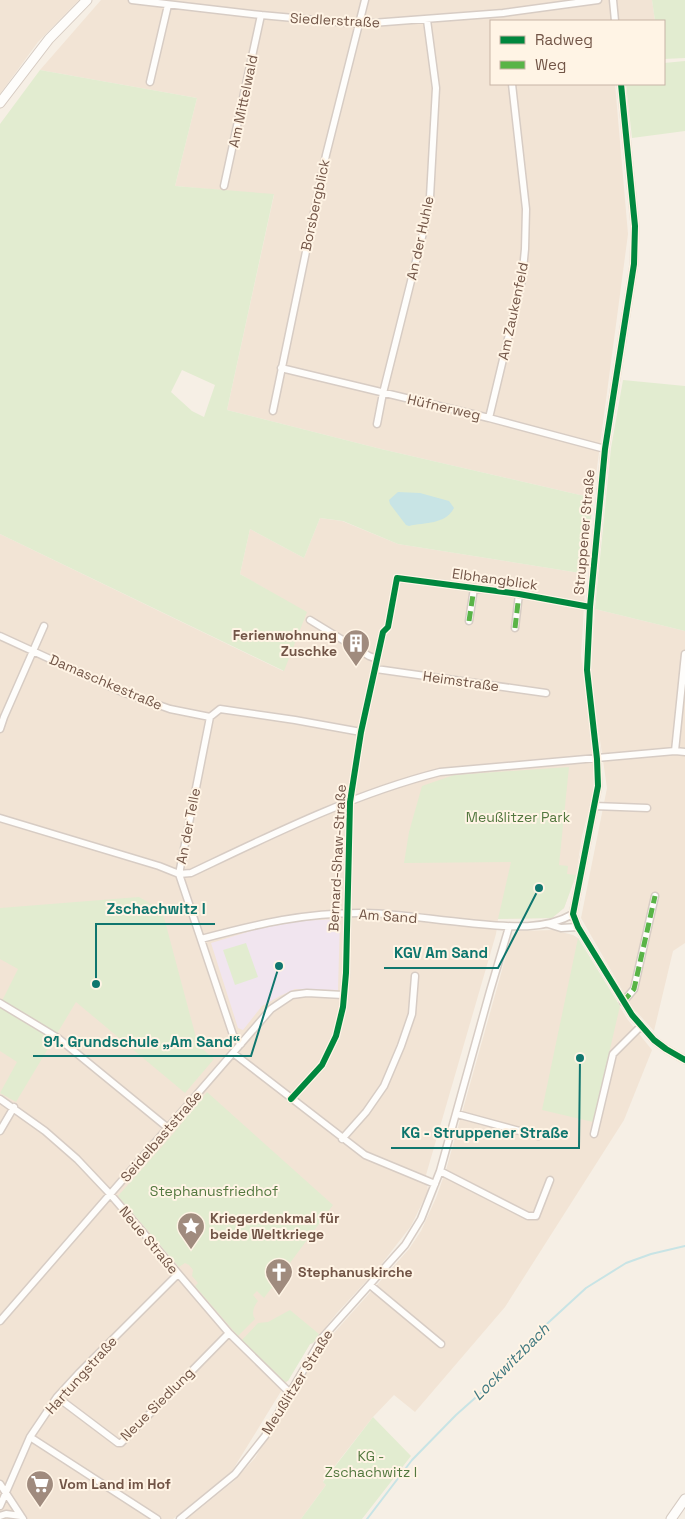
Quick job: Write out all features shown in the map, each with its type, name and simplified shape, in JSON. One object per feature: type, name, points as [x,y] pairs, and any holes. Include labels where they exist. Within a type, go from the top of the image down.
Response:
[{"type":"street","points":[[0,103],[44,44],[87,0]]},
{"type":"street","name":"Siedlerstraße","points":[[132,0],[359,24],[504,13],[598,0]]},
{"type":"street","name":"Borsbergblick","points":[[273,411],[326,155],[365,0]]},
{"type":"street","points":[[613,0],[615,20]]},
{"type":"street","points":[[150,82],[168,5]]},
{"type":"street","points":[[504,13],[504,20]]},
{"type":"street","name":"Am Mittelwald","points":[[224,186],[261,15]]},
{"type":"street","name":"An der Huhle","points":[[377,424],[430,197],[436,88],[427,20]]},
{"type":"street","name":"Am Zaukenfeld","points":[[489,418],[522,280],[525,249],[526,209],[512,85]]},
{"type":"street","name":"Struppener Straße","points":[[573,914],[598,786],[597,759],[587,670],[590,607],[605,449],[636,241],[621,85]]},
{"type":"street","name":"Hüfnerweg","points":[[281,368],[489,418],[605,449]]},
{"type":"street","name":"Elbhangblick","points":[[397,578],[519,594],[590,607]]},
{"type":"street","name":"Bernard-Shaw-Straße","points":[[291,1099],[322,1065],[336,1036],[343,1007],[346,973],[350,802],[361,732],[383,632],[388,627],[397,578]]},
{"type":"street","name":"Elbhangblick","points":[[468,621],[474,588]]},
{"type":"street","name":"Elbhangblick","points":[[515,628],[519,594]]},
{"type":"street","points":[[310,620],[377,659]]},
{"type":"street","points":[[0,729],[44,626]]},
{"type":"street","name":"Damaschkestraße","points":[[0,636],[122,692],[170,709],[210,717],[220,709],[361,732]]},
{"type":"street","points":[[675,751],[685,654]]},
{"type":"street","name":"Heimstraße","points":[[376,669],[546,693]]},
{"type":"street","name":"An der Telle","points":[[210,717],[179,874],[233,1035],[241,1044]]},
{"type":"street","points":[[0,818],[159,866],[179,874],[191,873],[350,802],[420,777],[452,770],[675,751],[685,752]]},
{"type":"street","points":[[594,806],[647,808]]},
{"type":"street","points":[[623,1002],[634,989],[655,896]]},
{"type":"street","name":"Am Sand","points":[[201,939],[257,924],[302,916],[367,913],[509,927],[547,924],[563,920],[573,914]]},
{"type":"street","points":[[573,914],[578,927],[623,1002],[641,1026],[666,1049],[685,1060]]},
{"type":"street","name":"Am Sand","points":[[547,924],[562,928],[578,927]]},
{"type":"street","name":"Meußlitzer Straße","points":[[180,1519],[235,1474],[265,1436],[322,1338],[405,1245],[421,1219],[440,1171],[509,927]]},
{"type":"street","points":[[342,1138],[366,1112],[384,1086],[412,1014],[415,976]]},
{"type":"street","name":"Seidelbaststraße","points":[[0,1320],[111,1195],[271,1009],[292,995],[307,993],[343,995]]},
{"type":"street","points":[[0,1003],[58,1038],[168,1128]]},
{"type":"street","points":[[594,1134],[613,1054],[641,1026]]},
{"type":"street","points":[[233,1053],[365,1155],[435,1184]]},
{"type":"street","name":"Neue Straße","points":[[0,1099],[14,1107],[45,1131],[77,1159],[111,1195],[229,1333],[289,1392]]},
{"type":"street","points":[[0,1131],[14,1107]]},
{"type":"street","points":[[457,1114],[538,1136]]},
{"type":"street","points":[[440,1171],[528,1216],[536,1216],[550,1180]]},
{"type":"street","name":"Hartungstraße","points":[[0,1506],[30,1437],[57,1397],[178,1274]]},
{"type":"street","points":[[370,1285],[441,1344]]},
{"type":"street","name":"Neue Siedlung","points":[[57,1397],[118,1443],[121,1443],[229,1333]]},
{"type":"street","points":[[30,1437],[156,1519]]},
{"type":"street","points":[[0,1484],[22,1518]]},
{"type":"street","points":[[671,1519],[685,1499]]},
{"type":"street","points":[[0,1516],[6,1514],[22,1518]]},
{"type":"shaded area","points":[[0,0],[79,0],[38,42],[0,94]]},
{"type":"shaded area","points":[[101,0],[652,0],[655,20],[490,20],[490,85],[615,85],[628,234],[593,498],[381,449],[227,410],[274,195],[175,186],[197,98],[40,70]]},
{"type":"shaded area","points":[[320,518],[342,521],[398,544],[586,574],[581,655],[594,771],[593,794],[582,836],[576,875],[564,908],[552,918],[498,919],[496,934],[426,1175],[428,1191],[411,1226],[380,1266],[337,1313],[313,1343],[310,1344],[232,1471],[173,1519],[0,1519],[0,534],[283,671],[306,613],[240,574],[250,529],[304,558]]},
{"type":"shaded area","points":[[595,609],[685,631],[685,943],[673,951],[654,1031],[632,1007],[581,918],[607,788],[591,678]]},
{"type":"shaded area","points":[[340,919],[338,990],[295,989],[262,1006],[243,1030],[238,1028],[211,943],[258,929],[299,921]]},
{"type":"shaded area","points":[[553,930],[578,938],[628,1020],[652,1050],[624,1120],[505,1307],[415,1412],[394,1395],[373,1417],[323,1481],[326,1485],[301,1519],[187,1519],[234,1481],[255,1458],[306,1371],[333,1334],[409,1249],[421,1231],[446,1170],[511,938],[520,931]]},
{"type":"green space","points":[[652,0],[685,0],[685,58],[665,59],[665,20],[655,20]]},
{"type":"green space","points":[[685,61],[685,131],[632,138],[626,85],[665,85],[665,63]]},
{"type":"green space","points":[[40,70],[197,98],[175,186],[274,194],[227,410],[381,449],[593,498],[586,574],[398,544],[343,521],[320,518],[304,558],[250,529],[240,574],[307,612],[284,671],[0,534],[0,124]],"holes":[[[182,370],[215,385],[204,417],[192,411],[171,392]]]},
{"type":"green space","points":[[623,380],[685,386],[685,631],[595,609],[611,448]]},
{"type":"green space","name":"Meußlitzer Park","points":[[569,767],[559,865],[568,866],[567,874],[576,875],[564,908],[552,918],[498,919],[511,862],[404,863],[409,832],[422,786],[454,775]]},
{"type":"green space","points":[[139,897],[162,910],[198,1045],[214,1059],[185,1093],[76,1002],[16,1102],[0,1093],[17,1062],[0,1051],[0,1005],[18,969],[0,959],[0,908]]},
{"type":"green space","points":[[578,938],[620,1006],[593,1122],[542,1110]]},
{"type":"green space","points":[[246,943],[258,977],[235,985],[223,950]]},
{"type":"green space","name":"Stephanusfriedhof","points":[[207,1092],[333,1205],[264,1298],[257,1291],[253,1295],[258,1301],[253,1314],[255,1319],[238,1336],[195,1286],[198,1283],[192,1276],[193,1270],[189,1265],[185,1263],[179,1267],[118,1196]]},
{"type":"green space","points":[[290,1310],[319,1334],[313,1343],[310,1344],[288,1381],[285,1382],[242,1340],[258,1323],[268,1322]]},
{"type":"green space","name":"KG - Zschachwitz I","points":[[373,1417],[411,1456],[362,1519],[301,1519],[326,1485],[323,1482]]},
{"type":"water","points":[[398,492],[420,493],[449,501],[454,508],[440,520],[409,526],[406,525],[390,504],[389,500]]},
{"type":"waterway","name":"Lockwitzbach","points":[[367,1519],[412,1460],[456,1415],[502,1374],[537,1333],[586,1288],[626,1263],[651,1254],[685,1246]]},
{"type":"marked path","points":[[469,621],[474,588]]},
{"type":"marked path","points":[[515,628],[519,594]]},
{"type":"marked path","points":[[623,1002],[634,989],[655,896]]},
{"type":"cycle path","points":[[621,85],[635,226],[634,264],[605,449],[590,607],[587,670],[597,759],[598,786],[573,914],[578,927],[632,1015],[654,1040],[685,1060]]},
{"type":"cycle path","points":[[291,1099],[322,1065],[336,1036],[343,1007],[346,973],[350,802],[361,732],[383,632],[388,627],[397,578],[519,594],[590,607]]},
{"type":"place","name":"Ferienwohnung Zuschke","points":[[356,667]]},
{"type":"place","name":"KGV Am Sand","points":[[539,888]]},
{"type":"place","name":"91. Grundschule „Am Sand“","points":[[279,966]]},
{"type":"place","name":"Zschachwitz I","points":[[96,984]]},
{"type":"place","name":"KG - Struppener Straße","points":[[580,1058]]},
{"type":"place","name":"Kriegerdenkmal für beide Weltkriege","points":[[191,1250]]},
{"type":"place","name":"Stephanuskirche","points":[[279,1296]]},
{"type":"place","name":"Vom Land im Hof","points":[[40,1508]]}]
